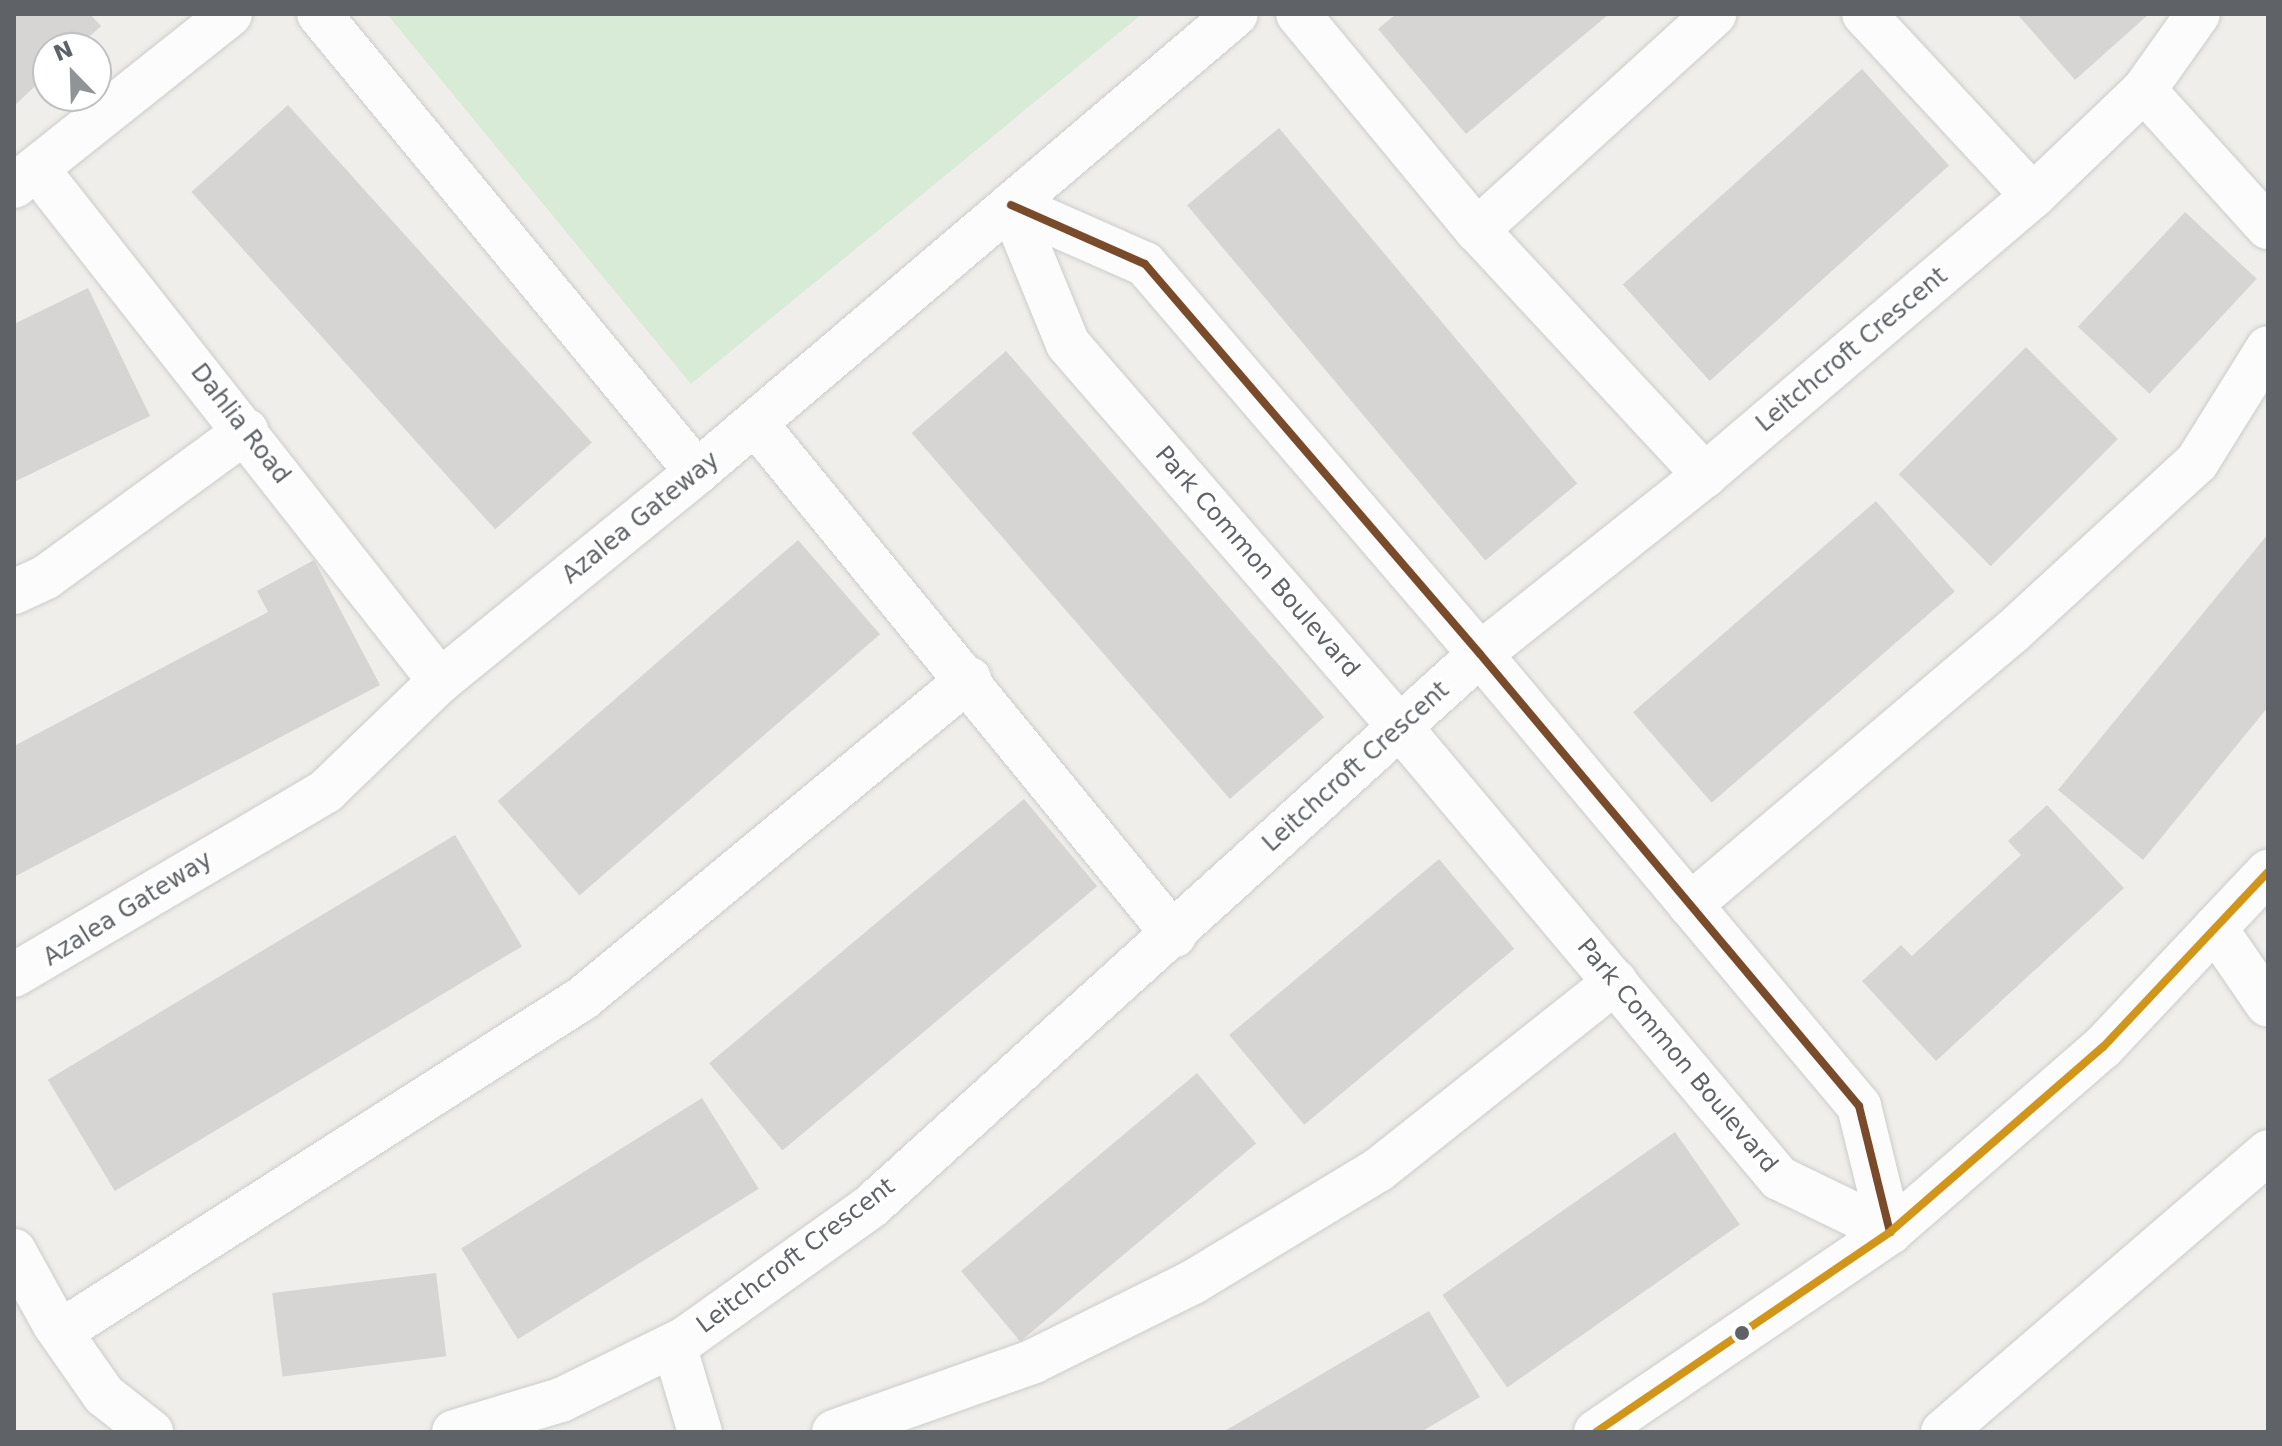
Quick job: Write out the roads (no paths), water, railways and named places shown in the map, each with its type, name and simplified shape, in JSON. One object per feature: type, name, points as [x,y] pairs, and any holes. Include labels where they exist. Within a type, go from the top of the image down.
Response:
[{"type":"street","points":[[26,177],[230,14]]},
{"type":"street","points":[[319,14],[697,472]]},
{"type":"street","name":"Azalea Gateway","points":[[14,975],[326,791],[440,681],[697,472],[1236,14]]},
{"type":"street","points":[[1298,14],[1477,230],[1705,475]]},
{"type":"street","points":[[1477,230],[1714,14]]},
{"type":"street","points":[[1864,14],[2033,196]]},
{"type":"street","name":"Leitchcroft Crescent","points":[[454,1432],[561,1400],[674,1345],[870,1207],[1174,935],[1480,654],[1705,475],[2033,196],[2144,90],[2198,14]]},
{"type":"street","points":[[2144,90],[2268,227]]},
{"type":"street","name":"Dahlia Road","points":[[26,177],[246,431],[440,681]]},
{"type":"street","points":[[1011,205],[1145,264],[1480,654],[1859,1106],[1890,1232]]},
{"type":"street","name":"Park Common Boulevard","points":[[1011,205],[1068,344],[1399,726],[1779,1178],[1890,1232]]},
{"type":"street","points":[[1690,905],[2012,632],[2197,462],[2268,348]]},
{"type":"street","points":[[755,423],[969,679],[1174,935]]},
{"type":"street","points":[[14,592],[58,569],[246,431]]},
{"type":"street","points":[[60,1332],[583,998],[969,679]]},
{"type":"street","points":[[1604,1430],[1890,1232],[2103,1047],[2268,872]]},
{"type":"street","points":[[2215,928],[2268,1005]]},
{"type":"street","points":[[834,1432],[1034,1361],[1193,1282],[1378,1170],[1615,982]]},
{"type":"street","points":[[1943,1432],[2268,1152]]},
{"type":"street","points":[[14,1251],[60,1332],[130,1426]]},
{"type":"street","points":[[674,1345],[700,1432]]}]
